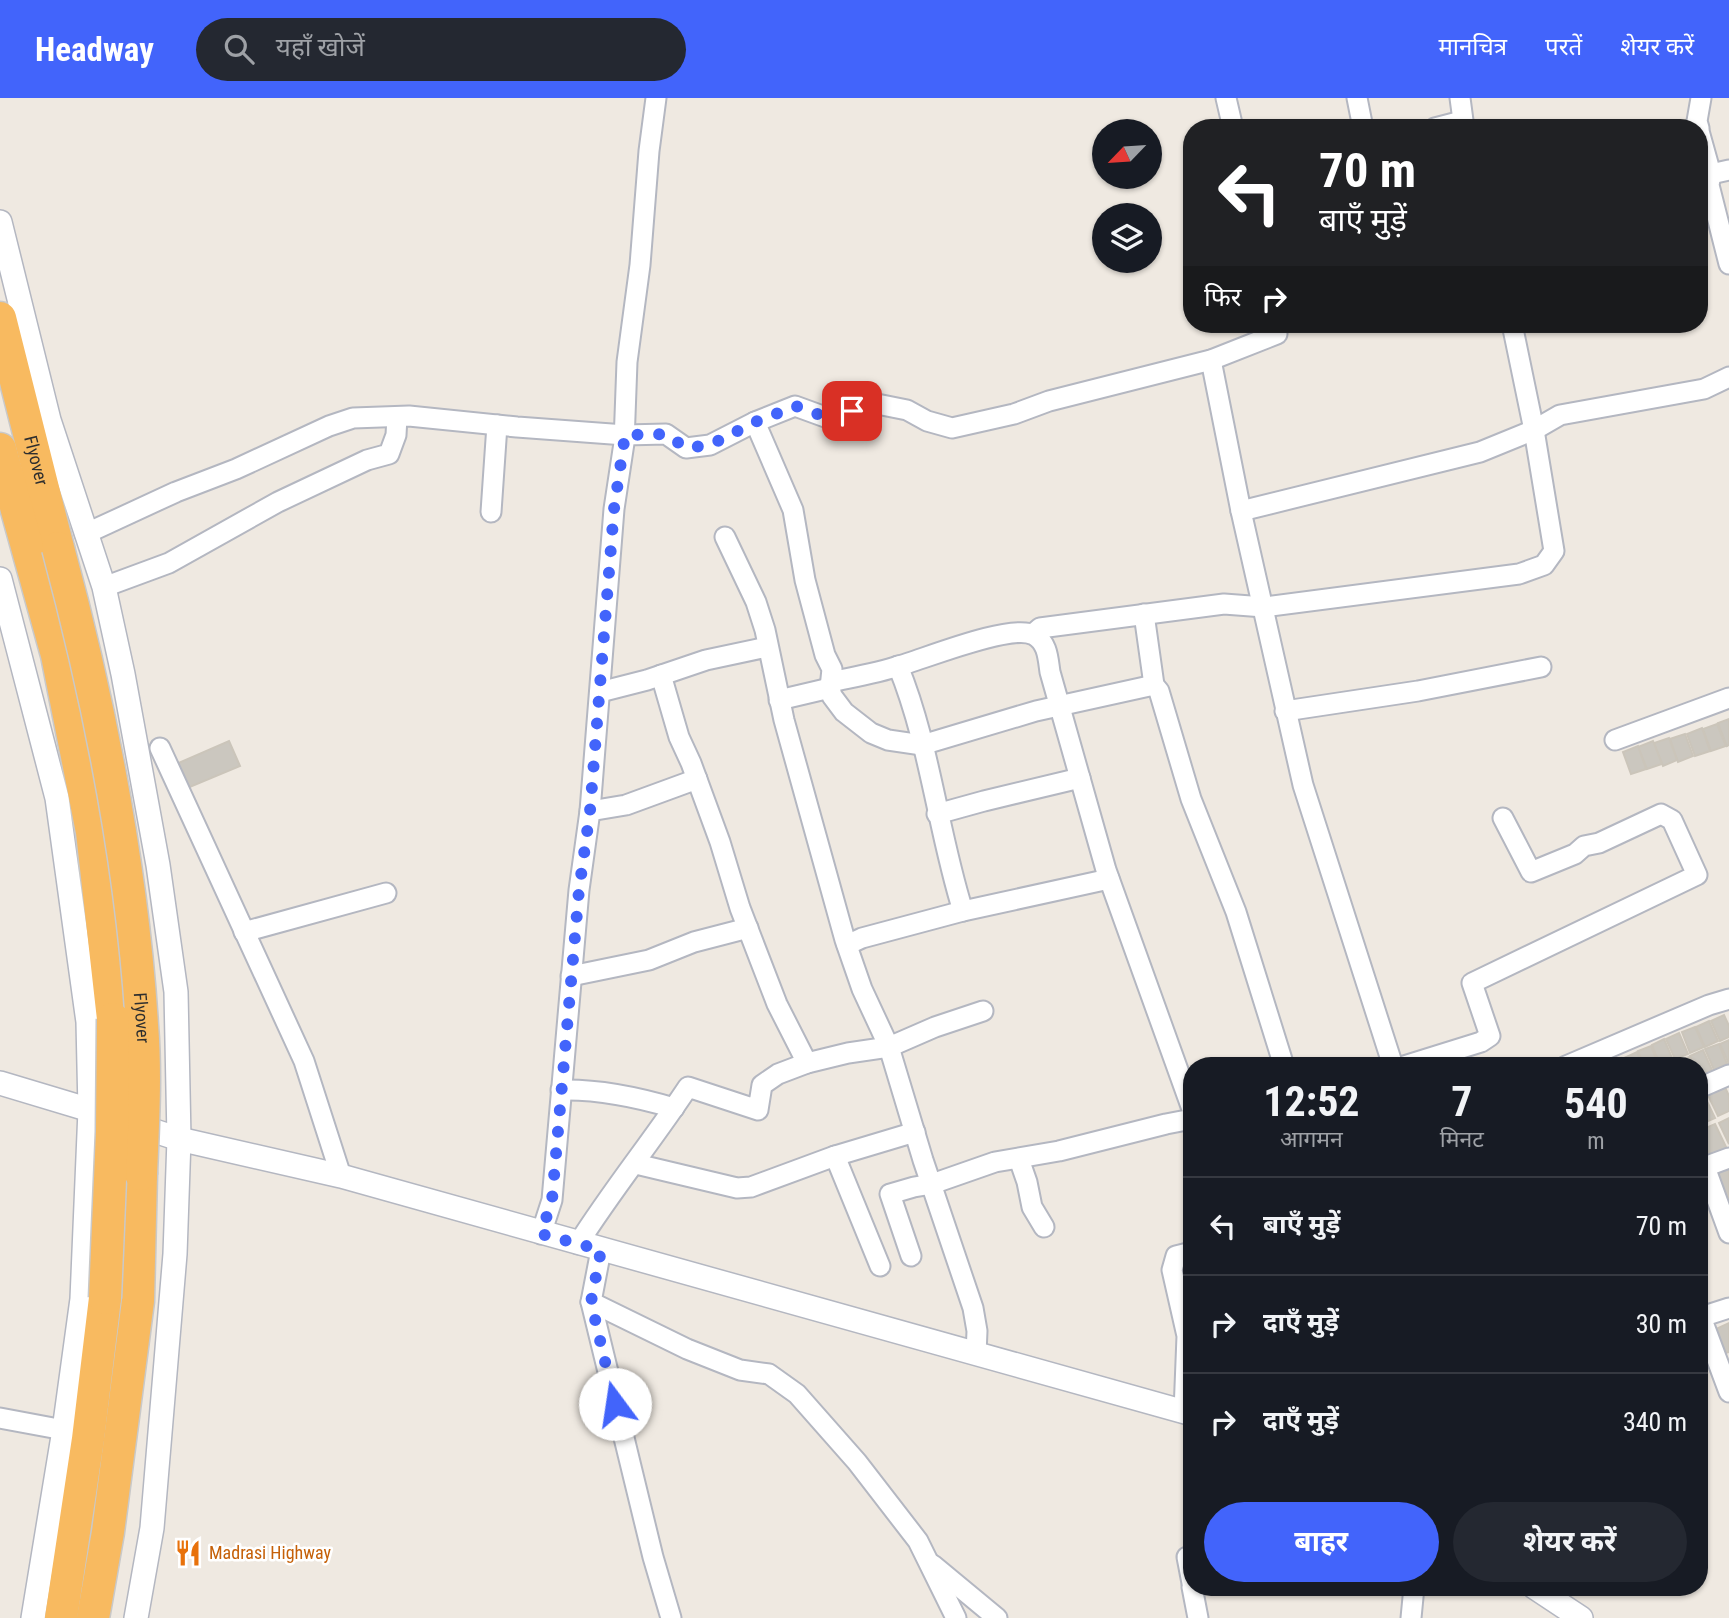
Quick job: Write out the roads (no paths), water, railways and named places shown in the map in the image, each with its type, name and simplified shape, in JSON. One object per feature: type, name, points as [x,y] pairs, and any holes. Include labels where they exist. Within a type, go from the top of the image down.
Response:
[{"type":"highway","name":"Flyover","points":[[0,318],[38,422],[44,552],[57,655],[92,832],[113,1019],[112,1132],[105,1298],[88,1439],[61,1618]]},
{"type":"highway","name":"Flyover","points":[[0,449],[44,552],[100,720],[124,846],[143,1026],[138,1301],[108,1532],[93,1618]]},
{"type":"street","points":[[541,1234],[552,1200],[571,976],[590,811],[614,509],[625,435],[627,362],[640,265],[656,98]]},
{"type":"street","points":[[1226,98],[1231,119]]},
{"type":"street","points":[[1357,98],[1361,119]]},
{"type":"street","points":[[1461,98],[1463,119]]},
{"type":"street","points":[[1697,119],[1701,98]]},
{"type":"street","points":[[1708,147],[1720,172],[1709,185],[1729,264]]},
{"type":"street","points":[[0,222],[38,422],[104,587],[158,865],[176,992],[179,1139],[175,1254],[152,1528],[136,1618]]},
{"type":"street","points":[[85,534],[329,426],[353,418],[409,416],[625,435],[666,434],[686,448],[710,445],[755,422],[796,406],[828,418],[877,404],[907,410],[927,421],[952,428],[1014,414],[1049,401],[1211,360],[1277,333]]},
{"type":"street","points":[[1033,635],[1040,628],[1224,604],[1264,607],[1520,574],[1544,565],[1554,551],[1534,430],[1514,333]]},
{"type":"street","points":[[1211,360],[1241,511],[1303,785],[1389,1057]]},
{"type":"street","points":[[1241,511],[1480,452],[1534,430],[1560,415],[1704,389],[1729,377]]},
{"type":"street","points":[[104,587],[169,562],[278,502],[367,460],[389,454],[396,435],[397,417]]},
{"type":"street","points":[[755,422],[793,510],[805,580],[825,655],[832,669],[832,696],[844,712],[871,733],[888,740],[922,745],[1035,711],[1154,685]]},
{"type":"street","points":[[491,512],[497,425]]},
{"type":"street","points":[[724,537],[756,602],[779,700],[847,945],[862,989],[889,1047],[973,1307],[977,1331],[976,1354]]},
{"type":"street","points":[[0,579],[58,798],[88,1022],[90,1110],[82,1299],[33,1618]]},
{"type":"street","points":[[1144,614],[1154,685],[1159,691],[1191,799],[1236,912],[1281,1057]]},
{"type":"street","points":[[779,700],[898,666],[959,644],[1021,633],[1033,635],[1045,646],[1059,707],[1109,879],[1183,1084]]},
{"type":"street","points":[[600,692],[706,660],[767,647]]},
{"type":"street","points":[[898,666],[912,703],[937,814],[963,911]]},
{"type":"street","points":[[1285,711],[1418,691],[1541,667]]},
{"type":"street","points":[[661,675],[679,737],[697,779],[748,928],[777,1004],[807,1063]]},
{"type":"street","points":[[1615,740],[1729,698]]},
{"type":"street","points":[[160,748],[304,1061],[341,1176]]},
{"type":"street","points":[[937,814],[1080,778]]},
{"type":"street","points":[[590,811],[626,805],[697,779]]},
{"type":"street","points":[[1433,1057],[1481,1042],[1490,1035],[1472,982],[1697,874],[1672,820],[1661,814],[1599,843],[1584,846],[1575,854],[1531,872],[1503,818]]},
{"type":"street","points":[[847,945],[862,938],[963,911],[1109,879]]},
{"type":"street","points":[[244,932],[386,892]]},
{"type":"street","points":[[571,976],[649,960],[694,942],[748,928]]},
{"type":"street","points":[[1599,1057],[1729,999]]},
{"type":"street","points":[[578,1244],[601,1206],[635,1164],[688,1087],[758,1110],[762,1085],[778,1074],[807,1063],[848,1053],[889,1047],[935,1027],[983,1011]]},
{"type":"street","points":[[1708,1084],[1729,1075]]},
{"type":"street","points":[[0,1083],[179,1139],[341,1176],[1183,1412]]},
{"type":"street","points":[[561,1090],[593,1089],[674,1108]]},
{"type":"street","points":[[911,1256],[890,1194],[932,1184],[995,1162],[1019,1159],[1183,1121]]},
{"type":"street","points":[[635,1164],[737,1188],[751,1187],[835,1156],[915,1132]]},
{"type":"street","points":[[835,1156],[880,1266]]},
{"type":"street","points":[[1708,1166],[1729,1158]]},
{"type":"street","points":[[1019,1159],[1032,1207],[1044,1227]]},
{"type":"street","points":[[1708,1182],[1729,1233]]},
{"type":"street","points":[[601,1250],[591,1302],[667,1616]]},
{"type":"street","points":[[1183,1254],[1176,1256],[1172,1270],[1183,1318]]},
{"type":"street","points":[[591,1302],[687,1349],[740,1370],[769,1374],[797,1394],[857,1462],[918,1541],[956,1618]]},
{"type":"street","points":[[1708,1315],[1729,1308]]},
{"type":"street","points":[[1708,1336],[1729,1392]]},
{"type":"street","points":[[0,1418],[64,1430]]},
{"type":"street","points":[[927,1559],[997,1618]]},
{"type":"street","points":[[1194,1596],[1198,1618]]},
{"type":"street","points":[[1411,1618],[1413,1596]]},
{"type":"street","points":[[1548,1596],[1581,1618]]},
{"type":"place","name":"Madrasi Highway","points":[[188,1553]]}]
